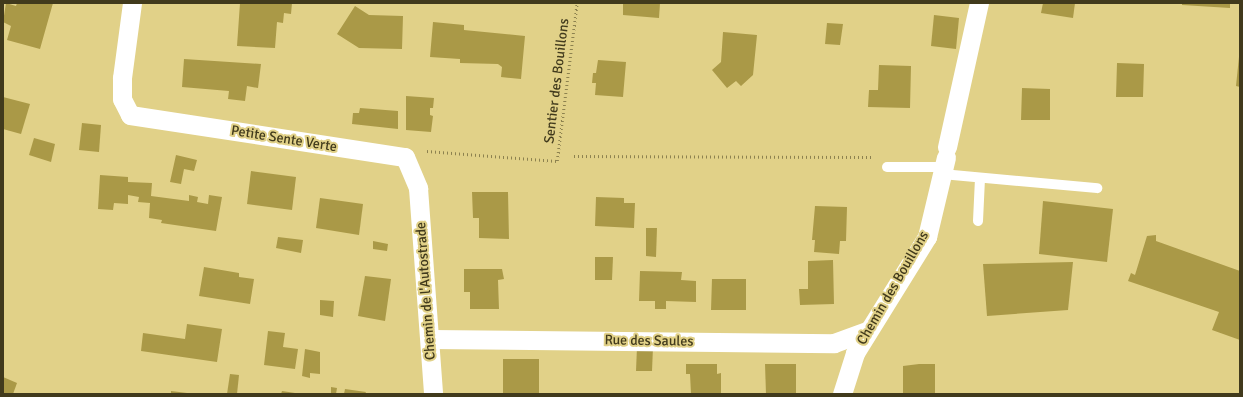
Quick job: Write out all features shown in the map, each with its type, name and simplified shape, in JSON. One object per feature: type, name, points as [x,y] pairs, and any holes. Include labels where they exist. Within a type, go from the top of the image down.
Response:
[{"type":"street","name":"Petite Sente Verte","points":[[132,3],[122,78],[122,99],[130,115],[406,157]]},
{"type":"street","name":"Chemin des Bouillons","points":[[842,394],[855,353],[867,331],[927,237],[979,3]]},
{"type":"street","name":"Chemin de l'Autostrade","points":[[406,157],[418,188],[433,394]]},
{"type":"street","name":"Rue des Saules","points":[[430,339],[834,342],[867,331]]},
{"type":"lane","points":[[887,167],[944,161],[980,178],[1097,188]]},
{"type":"lane","points":[[978,221],[980,178]]},
{"type":"path","name":"Sentier des Bouillons","points":[[406,157],[422,150],[556,161],[577,3]]},
{"type":"path","points":[[574,156],[873,157]]},
{"type":"building","points":[[6,3],[16,6],[17,3],[53,3],[40,49],[7,40],[11,26],[3,22]]},
{"type":"building","points":[[240,3],[292,3],[291,14],[284,13],[283,23],[277,22],[275,48],[237,46]]},
{"type":"building","points":[[623,3],[660,3],[659,18],[623,15]]},
{"type":"building","points":[[1043,3],[1075,3],[1073,18],[1041,13]]},
{"type":"building","points":[[1182,3],[1230,3],[1230,8],[1182,5]]},
{"type":"building","points":[[355,6],[369,15],[403,16],[402,49],[359,48],[337,34]]},
{"type":"building","points":[[934,15],[959,18],[956,49],[931,46]]},
{"type":"building","points":[[433,22],[464,25],[464,30],[525,36],[521,79],[501,77],[502,67],[498,64],[460,63],[460,59],[430,57]]},
{"type":"building","points":[[827,23],[843,24],[840,45],[825,44]]},
{"type":"building","points":[[723,32],[757,35],[753,75],[741,86],[736,81],[727,88],[712,70],[721,62]]},
{"type":"building","points":[[1240,57],[1240,87],[1236,86]]},
{"type":"building","points":[[184,59],[261,64],[258,88],[247,86],[245,101],[228,99],[229,91],[182,87]]},
{"type":"building","points":[[598,60],[626,62],[623,97],[595,95],[596,83],[592,83],[593,73],[596,73]]},
{"type":"building","points":[[1117,63],[1144,64],[1143,97],[1116,97]]},
{"type":"building","points":[[879,65],[911,66],[910,108],[868,107],[869,90],[878,90]]},
{"type":"building","points":[[1022,88],[1050,89],[1050,120],[1021,120]]},
{"type":"building","points":[[406,96],[434,98],[433,108],[430,108],[430,115],[433,116],[431,132],[406,130]]},
{"type":"building","points":[[3,97],[30,104],[21,134],[3,129]]},
{"type":"building","points":[[360,108],[398,111],[398,129],[352,124],[353,113],[359,113]]},
{"type":"building","points":[[82,123],[101,125],[99,152],[79,150]]},
{"type":"building","points":[[34,138],[55,144],[51,162],[29,155]]},
{"type":"building","points":[[176,155],[197,160],[194,171],[184,169],[181,184],[170,182]]},
{"type":"building","points":[[251,171],[296,177],[292,210],[247,204]]},
{"type":"building","points":[[100,175],[128,177],[128,182],[152,183],[151,196],[189,201],[189,195],[198,197],[197,202],[208,204],[209,195],[222,197],[216,231],[161,223],[162,220],[149,218],[150,203],[138,202],[139,197],[128,195],[128,204],[114,203],[113,210],[98,209]]},
{"type":"building","points":[[472,192],[508,192],[509,239],[479,238],[479,218],[473,218]]},
{"type":"building","points":[[596,197],[624,198],[624,203],[635,203],[634,228],[595,226]]},
{"type":"building","points":[[320,198],[363,204],[359,235],[316,228]]},
{"type":"building","points":[[1043,201],[1113,209],[1107,262],[1039,254]]},
{"type":"building","points":[[815,206],[847,207],[846,241],[840,241],[839,254],[814,252],[815,240],[812,240]]},
{"type":"building","points":[[646,228],[657,228],[656,257],[646,256]]},
{"type":"building","points":[[1156,235],[1156,241],[1240,271],[1240,340],[1212,330],[1219,312],[1128,281],[1131,273],[1135,275],[1147,236]]},
{"type":"building","points":[[278,237],[303,240],[301,253],[276,248]]},
{"type":"building","points":[[373,241],[388,244],[387,251],[373,249]]},
{"type":"building","points":[[595,257],[613,257],[612,280],[595,280]]},
{"type":"building","points":[[833,260],[834,304],[800,305],[799,289],[808,289],[808,261]]},
{"type":"building","points":[[1073,262],[1068,310],[987,316],[983,264]]},
{"type":"building","points":[[204,267],[239,273],[239,277],[254,279],[250,304],[199,296]]},
{"type":"building","points":[[464,269],[502,269],[504,279],[498,280],[499,309],[470,309],[470,292],[464,292]]},
{"type":"building","points":[[640,271],[682,272],[681,280],[696,281],[696,302],[666,301],[666,309],[655,309],[655,301],[639,301]]},
{"type":"building","points":[[365,276],[391,279],[385,321],[358,316]]},
{"type":"building","points":[[712,279],[746,279],[746,310],[711,310]]},
{"type":"building","points":[[320,300],[334,301],[333,317],[320,315]]},
{"type":"building","points":[[187,324],[222,329],[217,362],[141,351],[143,333],[185,339]]},
{"type":"building","points":[[268,331],[285,333],[283,347],[298,349],[295,369],[264,365]]},
{"type":"building","points":[[637,347],[653,347],[652,371],[636,371]]},
{"type":"building","points":[[305,349],[320,352],[320,374],[310,373],[310,378],[302,376]]},
{"type":"building","points":[[503,359],[539,359],[539,394],[503,394]]},
{"type":"building","points":[[686,364],[717,364],[717,374],[721,373],[721,394],[691,394],[690,374],[686,374]]},
{"type":"building","points":[[765,364],[796,364],[796,394],[766,394]]},
{"type":"building","points":[[935,364],[935,394],[903,394],[903,366]]},
{"type":"building","points":[[230,374],[239,375],[237,394],[227,394]]},
{"type":"building","points":[[3,377],[17,383],[13,394],[3,394]]},
{"type":"building","points":[[331,387],[337,388],[336,394],[331,394]]},
{"type":"building","points":[[345,389],[366,392],[365,394],[344,394]]},
{"type":"building","points":[[171,391],[187,393],[187,394],[171,394]]},
{"type":"building","points":[[282,391],[295,393],[295,394],[281,394]]}]
